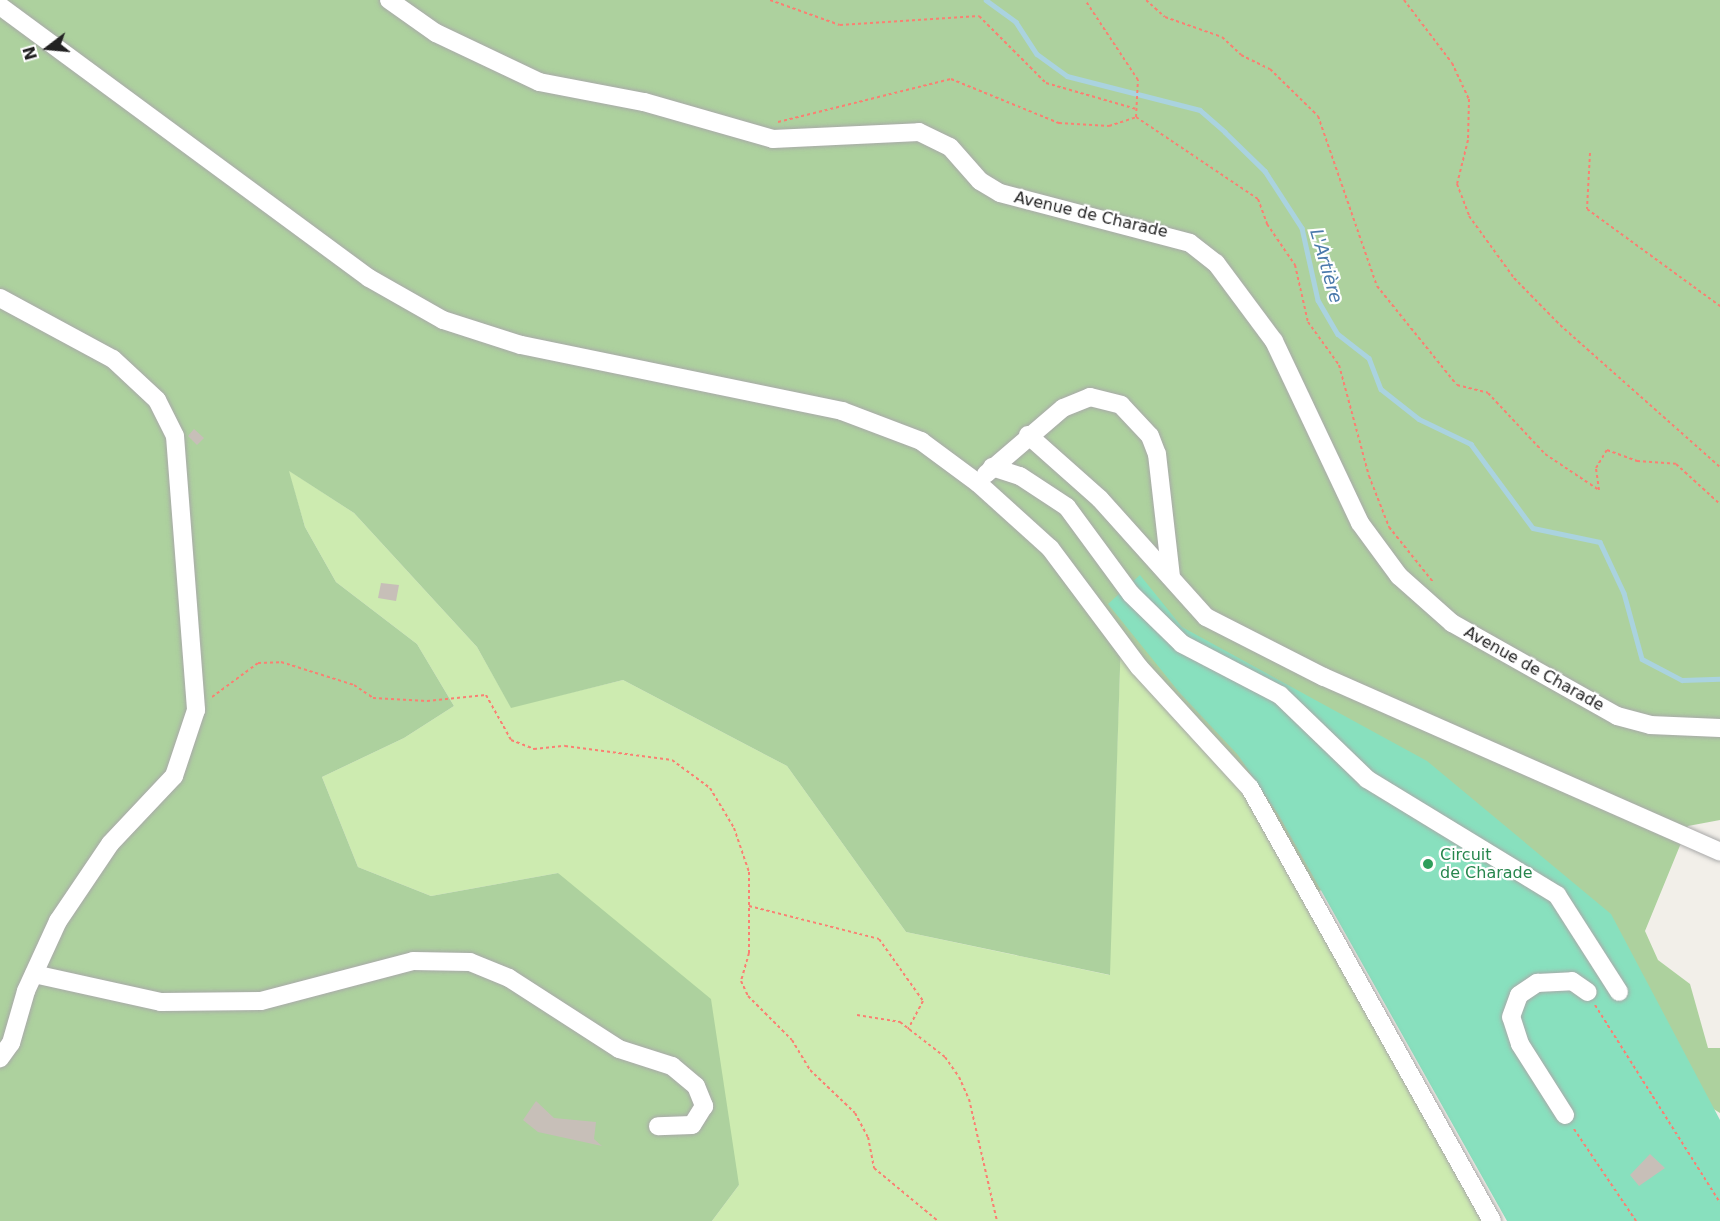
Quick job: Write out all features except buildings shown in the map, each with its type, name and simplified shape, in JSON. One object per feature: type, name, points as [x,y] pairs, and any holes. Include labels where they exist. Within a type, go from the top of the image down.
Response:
[{"type":"street","name":"Avenue de Charade","points":[[389,0],[436,33],[539,82],[644,102],[754,136],[919,132],[950,147],[980,181],[1000,193],[1173,235],[1201,249],[1274,341],[1360,523],[1399,576],[1452,623],[1617,716],[1650,725],[1720,728]]},
{"type":"street","points":[[0,6],[343,260],[433,316],[520,345],[842,411],[921,441],[978,483],[1050,548],[1139,667],[1250,788],[1492,1221]]},
{"type":"street","points":[[0,298],[112,359],[157,400],[175,436],[196,710],[174,776],[110,844],[58,921],[34,974],[11,1043],[0,1058]]},
{"type":"street","points":[[978,483],[1028,435],[1063,408],[1090,397],[1111,400],[1134,414],[1157,454],[1165,552],[1174,587]]},
{"type":"street","points":[[1028,435],[1100,499],[1174,587],[1206,617],[1324,677],[1720,852]]},
{"type":"street","points":[[993,467],[1020,476],[1067,507],[1131,594],[1182,644],[1280,695],[1367,779],[1557,895],[1619,992]]},
{"type":"street","points":[[34,974],[161,1002],[261,1001],[413,961],[470,962],[509,978],[619,1049],[672,1066],[696,1086],[704,1106],[692,1125],[658,1126]]},
{"type":"street","points":[[1565,1115],[1520,1044],[1511,1017],[1519,995],[1537,983],[1572,981],[1588,992]]},
{"type":"path","points":[[770,0],[840,25],[979,16],[1046,82],[1137,109]]},
{"type":"path","points":[[1085,0],[1138,80],[1136,117]]},
{"type":"path","points":[[1146,0],[1165,17],[1222,37],[1241,55],[1270,69],[1318,116],[1377,286],[1457,385],[1488,393],[1545,454],[1599,490],[1596,468],[1607,450],[1637,461],[1676,464],[1720,504]]},
{"type":"path","points":[[1404,0],[1446,54],[1469,99],[1468,140],[1457,184],[1469,216],[1514,278],[1552,317],[1720,467]]},
{"type":"path","points":[[754,136],[767,124],[942,80],[1059,123],[1109,126],[1136,117]]},
{"type":"path","points":[[1136,117],[1258,199],[1267,224],[1295,265],[1308,322],[1339,365],[1369,476],[1389,527],[1437,590]]},
{"type":"path","points":[[1590,153],[1587,209],[1720,306]]},
{"type":"path","points":[[196,710],[240,673],[258,663],[281,662],[354,685],[374,698],[427,701],[486,695],[511,740],[534,749],[565,746],[672,760],[710,788],[734,828],[749,872],[749,953],[741,981],[748,996],[792,1040],[810,1070],[855,1113],[868,1137],[874,1168],[939,1221]]},
{"type":"path","points":[[749,906],[879,939],[923,1001],[908,1029]]},
{"type":"path","points":[[1588,992],[1720,1203]]},
{"type":"path","points":[[857,1015],[882,1015],[908,1029],[945,1057],[969,1099],[997,1221]]},
{"type":"path","points":[[1565,1115],[1636,1221]]},
{"type":"green space","points":[[0,0],[1720,0],[1720,820],[1688,826],[1645,931],[1658,960],[1690,984],[1708,1048],[1720,1048],[1720,1113],[1702,1102],[1440,803],[1317,893],[1236,759],[1121,639],[1110,975],[906,932],[787,766],[623,680],[511,708],[477,647],[354,513],[289,471],[305,527],[336,582],[417,644],[454,706],[404,738],[322,777],[358,867],[431,896],[558,873],[711,999],[739,1185],[712,1221],[0,1221]]},
{"type":"green space","points":[[288,470],[354,513],[477,647],[511,707],[623,680],[787,766],[906,932],[1109,975],[1121,639],[1244,780],[1492,1221],[712,1221],[739,1185],[558,873],[431,896],[358,867],[322,777],[404,738],[454,706],[417,644],[336,582],[305,527]]},
{"type":"green space","name":"Circuit de Charade","points":[[1140,575],[1182,627],[1427,761],[1611,914],[1720,1120],[1720,1221],[1507,1221],[1278,814],[1238,755],[1179,692],[1108,604]]},
{"type":"waterway","name":"L'Artière","points":[[986,0],[1016,22],[1037,54],[1067,76],[1200,110],[1225,132],[1265,171],[1302,228],[1318,300],[1338,334],[1369,358],[1381,389],[1419,419],[1471,444],[1533,528],[1600,542],[1624,593],[1642,659],[1682,680],[1720,679]]},
{"type":"place","name":"Circuit de Charade","points":[[1428,864]]}]
